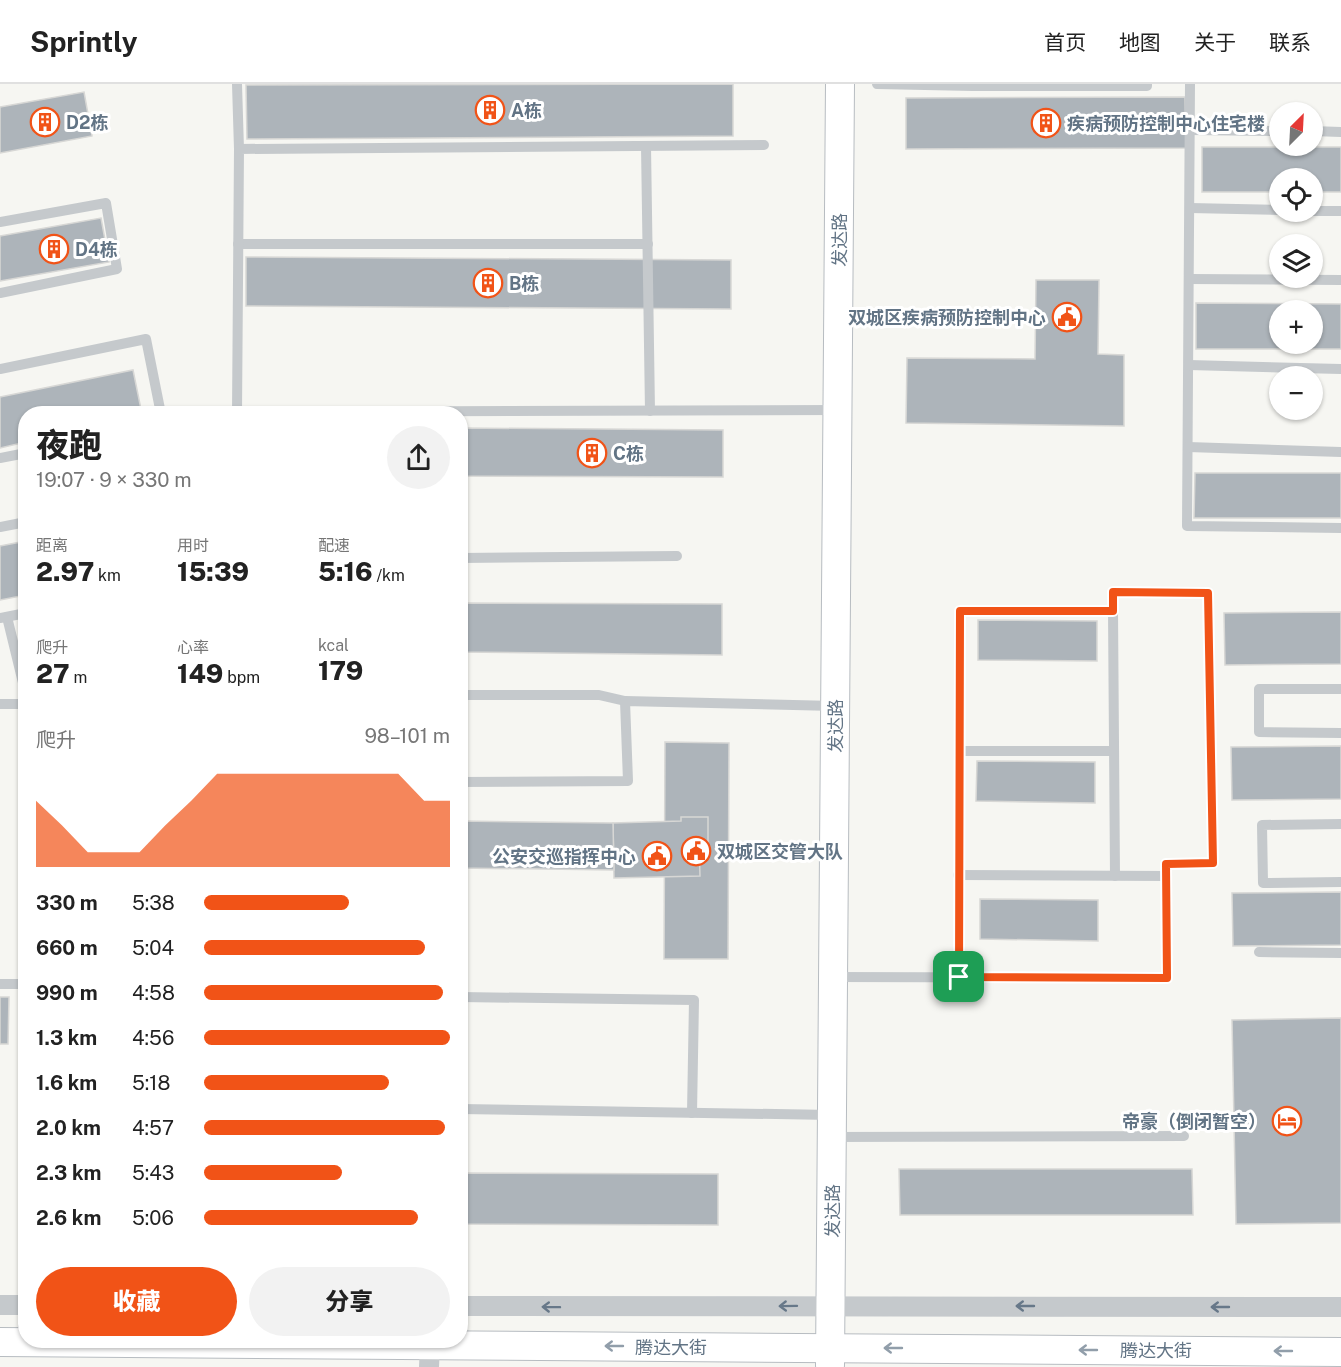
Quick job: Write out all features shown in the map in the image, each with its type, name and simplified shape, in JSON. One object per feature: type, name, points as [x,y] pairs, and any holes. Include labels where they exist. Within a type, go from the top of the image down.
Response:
[{"type":"main road","name":"发达路","points":[[830,1357],[840,84]]},
{"type":"main road","name":"腾达大街","points":[[191,1348],[430,1356],[830,1357],[1341,1352]]},
{"type":"street","points":[[0,1305],[18,1305]]},
{"type":"street","points":[[468,1306],[1341,1307]]},
{"type":"lane","points":[[237,84],[239,149],[237,406]]},
{"type":"lane","points":[[877,84],[1068,86],[1147,86],[1147,84]]},
{"type":"lane","points":[[1190,84],[1187,525],[1341,528]]},
{"type":"lane","points":[[1190,130],[1269,131]]},
{"type":"lane","points":[[1323,131],[1341,132]]},
{"type":"lane","points":[[239,149],[764,145]]},
{"type":"lane","points":[[646,146],[650,411]]},
{"type":"lane","points":[[0,222],[106,202],[117,269],[0,293]]},
{"type":"lane","points":[[1190,208],[1269,210]]},
{"type":"lane","points":[[1323,210],[1341,211]]},
{"type":"lane","points":[[238,244],[648,244]]},
{"type":"lane","points":[[1190,279],[1341,280]]},
{"type":"lane","points":[[0,369],[146,339],[159,406]]},
{"type":"lane","points":[[1189,365],[1341,369]]},
{"type":"lane","points":[[468,412],[838,410]]},
{"type":"lane","points":[[1188,447],[1341,452]]},
{"type":"lane","points":[[0,458],[18,455]]},
{"type":"lane","points":[[0,527],[18,524]]},
{"type":"lane","points":[[468,558],[677,556]]},
{"type":"lane","points":[[833,977],[1167,978],[1166,864],[1213,863],[1208,593],[1113,592],[1115,876]]},
{"type":"lane","points":[[959,977],[960,611],[1113,611]]},
{"type":"lane","points":[[4,617],[18,667]]},
{"type":"lane","points":[[1341,689],[1259,689],[1259,732],[1341,733]]},
{"type":"lane","points":[[468,694],[599,695],[625,701],[836,706]]},
{"type":"lane","points":[[468,782],[628,780],[625,701]]},
{"type":"lane","points":[[0,705],[18,704]]},
{"type":"lane","points":[[960,751],[1114,751]]},
{"type":"lane","points":[[1341,824],[1262,825],[1262,836],[1263,883],[1341,882]]},
{"type":"lane","points":[[958,875],[1166,876]]},
{"type":"lane","points":[[1259,952],[1341,953]]},
{"type":"lane","points":[[0,984],[18,984]]},
{"type":"lane","points":[[468,996],[694,1000],[692,1113]]},
{"type":"lane","points":[[468,1109],[692,1113],[832,1126],[1184,1136]]},
{"type":"lane","points":[[12,1342],[18,1324]]},
{"type":"building","name":"A栋","points":[[733,84],[733,136],[247,139],[246,85]]},
{"type":"building","name":"D2栋","points":[[84,92],[92,136],[0,153],[0,107]]},
{"type":"building","name":"疾病预防控制中心住宅楼","points":[[1185,97],[1186,148],[906,149],[906,98]]},
{"type":"building","points":[[1202,147],[1269,147],[1269,156],[1323,156],[1323,147],[1341,147],[1341,192],[1323,192],[1323,168],[1269,168],[1269,192],[1202,192]]},
{"type":"building","name":"D4栋","points":[[101,218],[109,262],[0,281],[0,236]]},
{"type":"building","name":"B栋","points":[[246,257],[731,260],[731,309],[246,306]]},
{"type":"building","name":"双城区疾病预防控制中心","points":[[1036,280],[1099,280],[1098,354],[1124,355],[1124,426],[906,423],[907,358],[1035,359]]},
{"type":"building","points":[[1196,303],[1269,304],[1269,349],[1196,349]]},
{"type":"building","points":[[1323,304],[1341,304],[1341,349],[1323,349]]},
{"type":"building","points":[[133,370],[140,406],[18,406],[18,444],[0,448],[0,397]]},
{"type":"building","name":"C栋","points":[[468,428],[723,430],[723,477],[468,476]]},
{"type":"building","points":[[1195,473],[1341,473],[1341,518],[1194,518]]},
{"type":"building","points":[[18,543],[18,597],[0,600],[0,546]]},
{"type":"building","points":[[468,603],[722,604],[722,655],[468,652]]},
{"type":"building","points":[[1341,612],[1341,664],[1225,665],[1224,613]]},
{"type":"building","points":[[978,620],[1097,621],[1097,661],[978,660]]},
{"type":"building","name":"双城区交管大队","points":[[665,742],[729,743],[728,959],[664,959]]},
{"type":"building","points":[[1341,746],[1341,799],[1232,800],[1231,747]]},
{"type":"building","points":[[977,761],[1095,762],[1095,803],[976,801]]},
{"type":"building","name":"公安交巡指挥中心","points":[[681,817],[708,817],[708,843],[699,843],[700,876],[614,878],[613,823],[681,821]]},
{"type":"building","points":[[468,821],[613,823],[614,870],[468,868]]},
{"type":"building","points":[[1341,892],[1341,945],[1233,946],[1232,893]]},
{"type":"building","points":[[980,899],[1098,900],[1098,941],[980,939]]},
{"type":"building","points":[[0,997],[9,997],[8,1044],[0,1044]]},
{"type":"building","name":"帝豪（倒闭暂空）","points":[[1341,1018],[1341,1223],[1236,1224],[1232,1020]]},
{"type":"building","points":[[899,1169],[1192,1169],[1193,1215],[900,1215]]},
{"type":"building","points":[[468,1173],[718,1174],[718,1225],[468,1224]]},
{"type":"place","name":"A栋","points":[[490,110]]},
{"type":"place","name":"D2栋","points":[[45,122]]},
{"type":"place","name":"疾病预防控制中心住宅楼","points":[[1046,123]]},
{"type":"place","name":"D4栋","points":[[54,249]]},
{"type":"place","name":"B栋","points":[[488,283]]},
{"type":"place","name":"双城区疾病预防控制中心","points":[[1067,317]]},
{"type":"place","name":"C栋","points":[[592,453]]},
{"type":"place","name":"双城区交管大队","points":[[696,851]]},
{"type":"place","name":"公安交巡指挥中心","points":[[657,856]]},
{"type":"place","name":"帝豪（倒闭暂空）","points":[[1287,1121]]},
{"type":"route","points":[[1113,592],[1208,593],[1213,863],[1166,864],[1167,978],[959,977],[960,611],[1113,611],[1113,592]]}]
